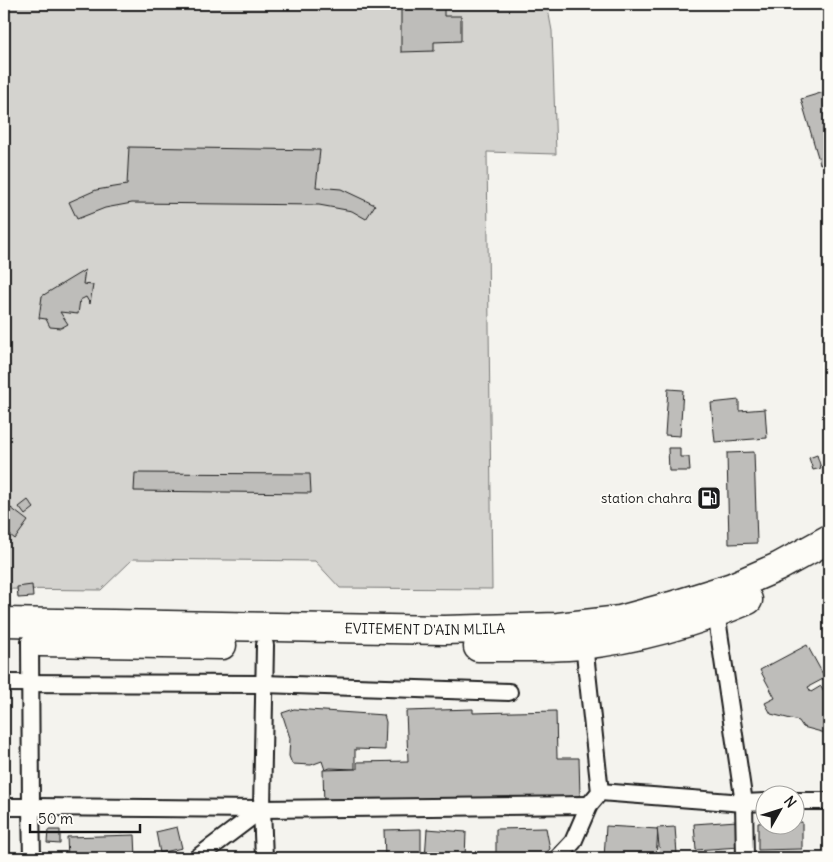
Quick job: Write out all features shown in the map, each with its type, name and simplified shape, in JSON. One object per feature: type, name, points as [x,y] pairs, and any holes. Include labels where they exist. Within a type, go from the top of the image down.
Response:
[{"type":"highway","name":"EVITEMENT D'AIN MLILA","points":[[4,622],[444,630],[558,627],[620,620],[732,587],[778,567],[829,539]]},
{"type":"highway","name":"EVITEMENT D'AIN MLILA","points":[[17,641],[538,648],[584,644],[645,634],[687,622],[746,601],[829,560]]},
{"type":"street","points":[[716,612],[744,803],[745,858]]},
{"type":"street","points":[[17,641],[29,683],[32,858]]},
{"type":"street","points":[[558,858],[573,842],[589,804],[600,792],[584,644]]},
{"type":"street","points":[[264,858],[262,809],[265,645]]},
{"type":"street","points":[[4,683],[263,684],[509,692]]},
{"type":"street","points":[[600,792],[756,802]]},
{"type":"street","points":[[806,801],[829,801]]},
{"type":"street","points":[[4,808],[262,809],[589,804]]},
{"type":"street","points":[[197,858],[262,809]]},
{"type":"shaded area","points":[[4,4],[547,4],[552,31],[556,154],[487,152],[492,589],[340,588],[315,561],[133,559],[101,590],[4,589]]},
{"type":"building","points":[[401,4],[444,4],[444,16],[461,16],[461,41],[434,42],[434,51],[401,52]]},
{"type":"building","points":[[824,92],[829,110],[829,161],[820,164],[801,99]]},
{"type":"building","points":[[129,147],[320,150],[316,187],[341,189],[375,205],[366,219],[352,211],[319,205],[132,203],[105,208],[77,219],[69,202],[96,190],[127,185]]},
{"type":"building","points":[[85,270],[83,284],[93,285],[90,304],[86,297],[80,300],[78,314],[60,312],[68,324],[61,328],[50,327],[46,319],[39,318],[42,296]]},
{"type":"building","points":[[668,389],[683,390],[680,436],[665,435]]},
{"type":"building","points":[[739,400],[739,411],[765,409],[767,438],[715,442],[711,403]]},
{"type":"building","points":[[668,448],[680,448],[680,457],[689,457],[690,471],[669,471]]},
{"type":"building","points":[[754,452],[757,543],[729,544],[727,453]]},
{"type":"building","points":[[817,455],[821,468],[813,470],[809,458]]},
{"type":"building","points":[[135,473],[310,474],[311,493],[134,491]]},
{"type":"building","points":[[28,500],[34,508],[25,515],[19,507]]},
{"type":"building","points":[[11,508],[28,521],[15,539],[4,530],[4,518]]},
{"type":"building","points":[[32,585],[33,597],[18,598],[17,587]]},
{"type":"building","points":[[807,645],[825,678],[808,687],[811,692],[821,686],[824,691],[829,688],[829,734],[803,727],[799,721],[771,714],[765,703],[775,698],[760,670]]},
{"type":"building","points":[[294,709],[384,715],[386,722],[385,750],[355,749],[355,769],[330,768],[325,770],[322,761],[311,765],[292,764],[289,756],[290,738],[282,713]]},
{"type":"building","points":[[473,709],[473,713],[556,711],[557,758],[579,758],[580,796],[554,797],[554,801],[324,806],[323,770],[357,769],[357,762],[408,761],[406,711]]},
{"type":"building","points":[[737,821],[739,847],[696,850],[694,824]]},
{"type":"building","points":[[606,826],[658,829],[656,858],[604,858]]},
{"type":"building","points":[[177,827],[182,848],[160,853],[156,832]]},
{"type":"building","points":[[675,827],[677,854],[660,855],[657,828]]},
{"type":"building","points":[[546,828],[550,849],[540,858],[496,858],[496,829]]},
{"type":"building","points":[[421,829],[421,858],[385,858],[384,830]]},
{"type":"building","points":[[427,829],[466,832],[465,858],[425,858]]},
{"type":"building","points":[[48,830],[60,830],[60,844],[47,843]]},
{"type":"building","points":[[758,834],[802,834],[802,849],[758,850]]},
{"type":"building","points":[[135,835],[136,858],[68,858],[67,837]]},
{"type":"place","name":"station chahra","points":[[709,498]]}]
